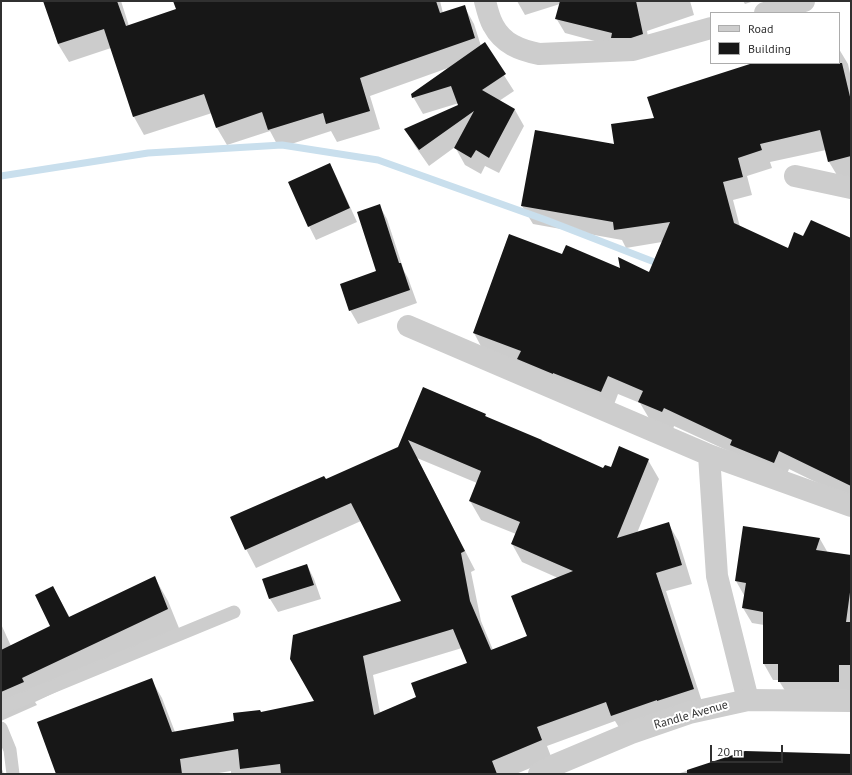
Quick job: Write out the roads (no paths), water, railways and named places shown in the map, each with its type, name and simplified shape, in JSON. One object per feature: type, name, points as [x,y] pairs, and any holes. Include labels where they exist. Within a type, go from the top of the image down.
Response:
[{"type":"street","points":[[485,1],[493,25],[501,36],[511,45],[539,54],[632,50],[710,28]]},
{"type":"street","points":[[768,12],[804,1]]},
{"type":"street","points":[[795,176],[851,188]]},
{"type":"street","points":[[408,326],[709,455],[851,506]]},
{"type":"street","points":[[709,455],[717,576],[748,700]]},
{"type":"street","name":"Randle Avenue","points":[[540,774],[555,765],[638,730],[689,713],[748,700],[851,701]]},
{"type":"lane","points":[[1,708],[234,612]]},
{"type":"lane","points":[[1,728],[10,750],[13,774]]},
{"type":"waterway","points":[[1,176],[148,153],[282,145],[378,160],[546,220],[662,265]]}]
